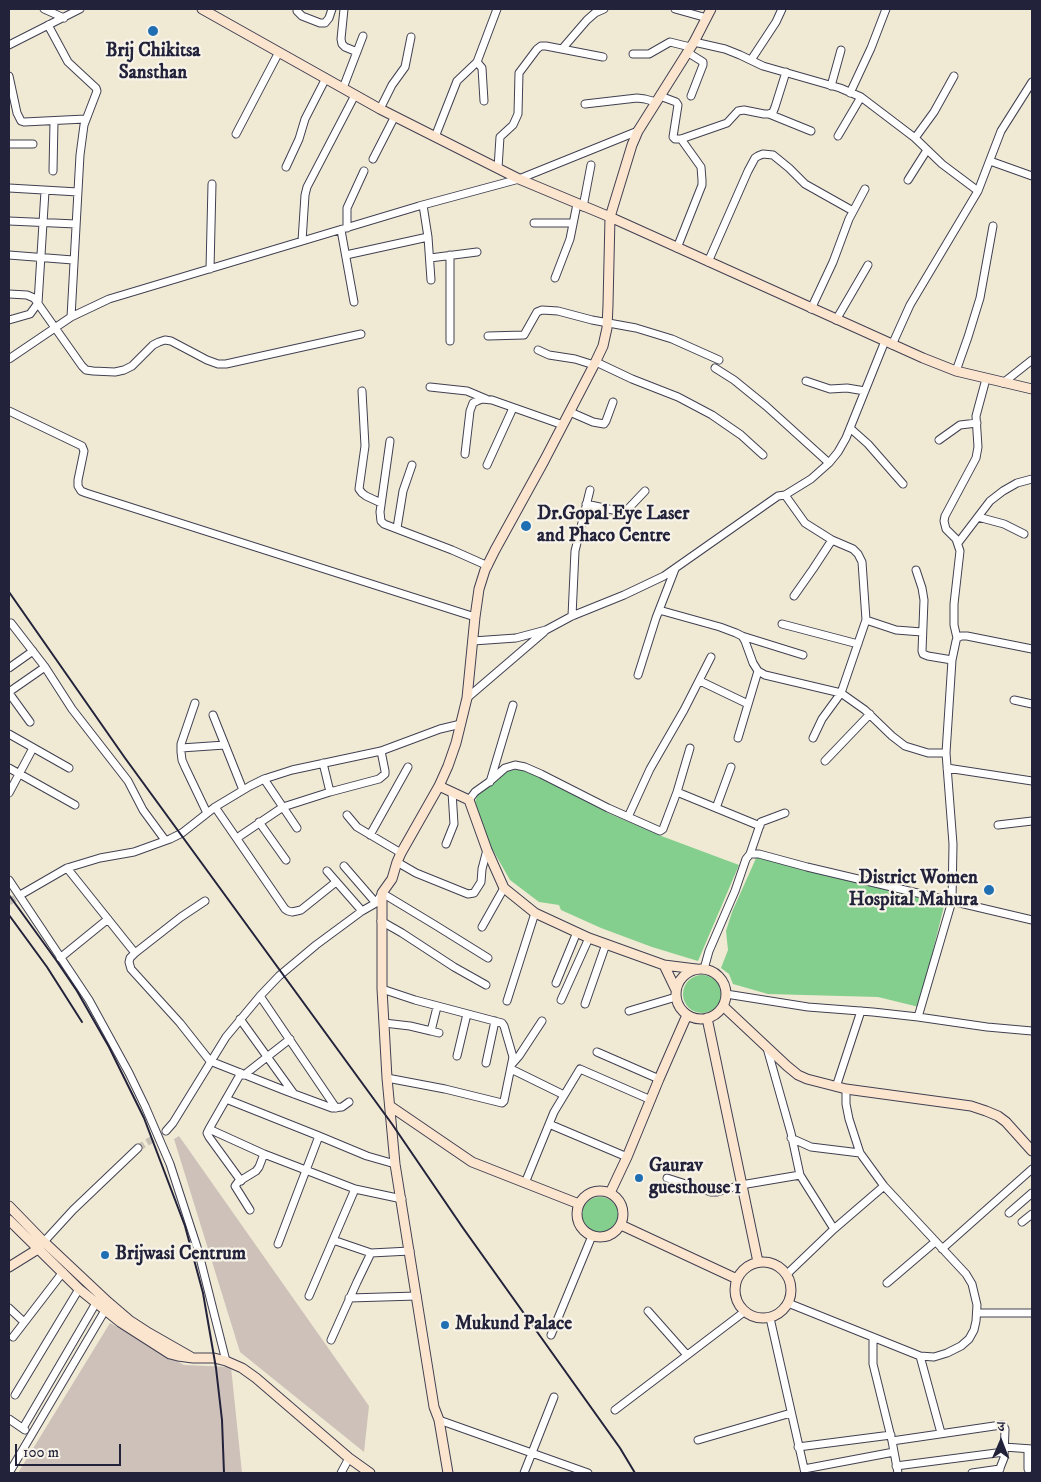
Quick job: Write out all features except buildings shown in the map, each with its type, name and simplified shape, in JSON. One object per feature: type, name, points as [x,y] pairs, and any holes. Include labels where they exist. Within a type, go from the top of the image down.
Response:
[{"type":"street","points":[[44,9],[64,18]]},
{"type":"street","points":[[9,44],[80,9]]},
{"type":"street","points":[[202,9],[380,109],[519,179],[610,217],[836,320],[956,372],[1032,389]]},
{"type":"street","points":[[297,9],[302,16],[325,22],[329,18],[332,9]]},
{"type":"street","points":[[344,9],[342,44],[357,52]]},
{"type":"street","points":[[435,137],[457,81],[477,62],[497,9]]},
{"type":"street","points":[[562,49],[587,20],[595,13],[604,9]]},
{"type":"street","points":[[675,9],[707,18]]},
{"type":"street","points":[[166,1130],[173,1123],[226,1037],[260,996],[279,976],[316,945],[376,903],[392,879],[396,862],[439,786],[448,766],[467,698],[479,589],[495,550],[563,426],[603,346],[607,323],[610,217],[626,162],[638,131],[711,9]]},
{"type":"street","points":[[751,60],[776,22],[782,9]]},
{"type":"street","points":[[850,93],[871,48],[886,9]]},
{"type":"street","points":[[48,25],[68,62],[97,91],[85,119],[80,155],[71,317]]},
{"type":"street","points":[[343,88],[363,36]]},
{"type":"street","points":[[380,109],[404,67],[411,37]]},
{"type":"street","points":[[633,54],[649,54],[670,42],[690,47],[725,49],[763,66],[850,93],[861,98],[915,138],[942,164],[978,192]]},
{"type":"street","points":[[498,168],[500,137],[513,125],[518,114],[519,73],[536,49],[546,46],[604,57]]},
{"type":"street","points":[[690,47],[703,62],[691,96]]},
{"type":"street","points":[[831,86],[841,50]]},
{"type":"street","points":[[236,134],[280,52]]},
{"type":"street","points":[[477,62],[482,68],[484,101]]},
{"type":"street","points":[[769,114],[775,107],[786,72]]},
{"type":"street","points":[[9,76],[17,113],[21,121],[85,119]]},
{"type":"street","points":[[915,138],[934,112],[954,76]]},
{"type":"street","points":[[286,167],[299,139],[305,119],[326,78]]},
{"type":"street","points":[[467,698],[546,630],[572,616],[664,576],[778,496],[784,495],[811,480],[829,463],[838,452],[850,428],[888,343],[978,192],[1001,132],[1032,82]]},
{"type":"street","points":[[302,241],[307,187],[356,95]]},
{"type":"street","points":[[585,104],[637,98],[676,102],[678,105],[675,139],[681,139],[727,123],[735,113],[744,110],[769,114],[810,131]]},
{"type":"street","points":[[838,136],[861,98]]},
{"type":"street","points":[[373,159],[394,116]]},
{"type":"street","points":[[53,171],[54,120]]},
{"type":"street","points":[[9,359],[71,317],[109,299],[424,205],[519,179],[638,131]]},
{"type":"street","points":[[677,248],[702,180],[701,167],[681,139]]},
{"type":"street","points":[[9,144],[33,144]]},
{"type":"street","points":[[908,180],[927,150]]},
{"type":"street","points":[[708,262],[748,171],[755,158],[763,154],[773,155],[805,184],[853,211]]},
{"type":"street","points":[[990,161],[1032,176]]},
{"type":"street","points":[[555,278],[570,239],[591,165]]},
{"type":"street","points":[[354,302],[346,255],[344,229],[346,208],[364,171]]},
{"type":"street","points":[[210,269],[212,184]]},
{"type":"street","points":[[9,188],[78,192]]},
{"type":"street","points":[[812,308],[853,211],[866,189]]},
{"type":"street","points":[[9,320],[30,314],[38,304],[45,191]]},
{"type":"street","points":[[424,205],[431,280]]},
{"type":"street","points":[[9,221],[76,224]]},
{"type":"street","points":[[534,223],[573,223]]},
{"type":"street","points":[[956,372],[980,298],[993,226]]},
{"type":"street","points":[[346,255],[428,237]]},
{"type":"street","points":[[430,258],[477,252]]},
{"type":"street","points":[[9,255],[74,260]]},
{"type":"street","points":[[450,256],[450,341]]},
{"type":"street","points":[[836,320],[868,265]]},
{"type":"street","points":[[9,294],[27,295],[34,298],[86,370],[93,371],[115,372],[124,370],[132,366],[153,345],[165,340],[171,341],[212,362],[226,364],[361,334]]},
{"type":"street","points":[[488,336],[524,335],[537,312],[542,310],[558,311],[636,328],[672,339],[719,360]]},
{"type":"street","points":[[538,350],[555,356],[595,364],[678,397],[712,415],[741,435],[763,455]]},
{"type":"street","points":[[1003,383],[1032,360]]},
{"type":"street","points":[[715,368],[734,380],[766,406],[829,463]]},
{"type":"street","points":[[918,1017],[952,901],[953,844],[946,754],[952,660],[957,638],[954,604],[960,551],[958,543],[946,529],[944,521],[976,458],[978,447],[977,410],[986,379]]},
{"type":"street","points":[[806,381],[830,389],[846,388],[865,391]]},
{"type":"street","points":[[430,387],[467,391],[563,426]]},
{"type":"street","points":[[362,390],[364,446],[359,489],[366,496],[381,503]]},
{"type":"street","points":[[465,454],[471,406],[477,401],[487,399]]},
{"type":"street","points":[[570,412],[593,422],[604,424],[613,402]]},
{"type":"street","points":[[487,466],[513,408]]},
{"type":"street","points":[[9,411],[82,446],[84,451],[78,480],[78,486],[81,491],[475,617]]},
{"type":"street","points":[[939,440],[960,425],[977,423]]},
{"type":"street","points":[[850,428],[868,444],[903,484]]},
{"type":"street","points":[[390,441],[381,503],[381,521],[384,524],[428,540],[488,566]]},
{"type":"street","points":[[397,528],[404,491],[412,465]]},
{"type":"street","points":[[958,543],[986,505],[1003,491],[1017,483],[1032,479]]},
{"type":"street","points":[[572,616],[575,551],[590,490]]},
{"type":"street","points":[[586,504],[622,512],[627,510],[645,491]]},
{"type":"street","points":[[784,495],[805,523],[832,540],[853,549],[861,558],[866,620],[841,693],[822,719],[813,738]]},
{"type":"street","points":[[978,517],[1004,524],[1024,534]]},
{"type":"street","points":[[794,596],[832,540]]},
{"type":"street","points":[[638,675],[659,610],[675,569]]},
{"type":"street","points":[[916,570],[924,600],[923,654],[952,660]]},
{"type":"street","points":[[659,610],[720,627],[803,655]]},
{"type":"street","points":[[866,620],[896,630],[922,632]]},
{"type":"street","points":[[11,623],[45,667],[72,709],[128,781],[143,810],[165,840]]},
{"type":"street","points":[[782,624],[858,644]]},
{"type":"street","points":[[473,640],[516,638],[546,630]]},
{"type":"street","points":[[742,636],[758,671],[765,675],[841,693],[870,714],[905,746],[928,753],[946,754]]},
{"type":"street","points":[[957,638],[966,636],[1032,649]]},
{"type":"street","points":[[9,668],[33,651]]},
{"type":"street","points":[[628,817],[650,769],[700,681],[711,657]]},
{"type":"street","points":[[30,722],[9,693],[45,667]]},
{"type":"street","points":[[738,738],[758,671]]},
{"type":"street","points":[[700,681],[748,704]]},
{"type":"street","points":[[1014,700],[1032,704]]},
{"type":"street","points":[[195,702],[181,748],[182,760],[207,812]]},
{"type":"street","points":[[489,782],[513,705]]},
{"type":"street","points":[[825,761],[870,714]]},
{"type":"street","points":[[213,716],[243,790]]},
{"type":"street","points":[[22,894],[67,868],[100,858],[134,852],[182,832],[207,812],[264,779],[292,770],[381,751],[440,729],[461,724]]},
{"type":"street","points":[[9,734],[69,768]]},
{"type":"street","points":[[181,748],[225,746]]},
{"type":"street","points":[[9,793],[33,748]]},
{"type":"street","points":[[469,800],[475,792],[505,768],[515,765],[525,767],[660,831],[663,829],[690,748]]},
{"type":"street","points":[[236,838],[283,807],[330,792],[373,782],[382,777],[385,770],[381,751]]},
{"type":"street","points":[[323,763],[330,792]]},
{"type":"street","points":[[716,808],[731,766]]},
{"type":"street","points":[[370,835],[408,767]]},
{"type":"street","points":[[9,768],[75,804]]},
{"type":"street","points":[[947,768],[1032,781]]},
{"type":"street","points":[[264,779],[296,828]]},
{"type":"street","points":[[439,786],[469,800],[486,850],[504,888],[535,913],[589,938],[664,965],[712,971],[724,982],[726,994],[723,1006],[718,1013],[707,1018],[695,1018],[687,1015],[678,1004],[664,965]]},
{"type":"street","points":[[446,844],[454,824],[452,792]]},
{"type":"street","points":[[676,792],[760,826]]},
{"type":"street","points":[[216,807],[288,911],[301,910],[336,882]]},
{"type":"street","points":[[676,994],[678,983],[682,976],[700,969],[709,952],[735,891],[746,859],[750,854],[761,822],[785,813]]},
{"type":"street","points":[[347,815],[358,827],[401,853]]},
{"type":"street","points":[[259,822],[286,860]]},
{"type":"street","points":[[998,825],[1032,822]]},
{"type":"street","points":[[396,862],[416,873],[468,894],[474,892],[481,882],[486,850]]},
{"type":"street","points":[[750,854],[759,854],[1032,920]]},
{"type":"street","points":[[344,866],[376,903]]},
{"type":"street","points":[[67,868],[135,953]]},
{"type":"street","points":[[327,871],[362,911]]},
{"type":"street","points":[[9,880],[89,1000],[129,1073],[163,1148],[198,1250],[226,1361]]},
{"type":"street","points":[[482,927],[504,888]]},
{"type":"street","points":[[382,893],[382,989],[387,1078],[396,1164],[434,1407],[439,1420],[448,1473]]},
{"type":"street","points":[[382,893],[488,958]]},
{"type":"street","points":[[205,901],[135,953],[130,958],[131,969],[180,1023],[210,1061],[336,1108],[342,1108],[349,1102]]},
{"type":"street","points":[[507,1001],[535,913]]},
{"type":"street","points":[[60,958],[108,920]]},
{"type":"street","points":[[381,921],[486,985]]},
{"type":"street","points":[[556,983],[576,932]]},
{"type":"street","points":[[561,1000],[589,938]]},
{"type":"street","points":[[585,1004],[606,944]]},
{"type":"street","points":[[382,989],[502,1023],[513,1057],[504,1101],[500,1104],[445,1089],[387,1078]]},
{"type":"street","points":[[628,1011],[676,994]]},
{"type":"street","points":[[726,994],[808,1007],[918,1017],[987,1027],[1032,1031]]},
{"type":"street","points":[[260,996],[336,1108]]},
{"type":"street","points":[[384,1023],[410,1026],[435,1032],[437,1006]]},
{"type":"street","points":[[723,1006],[786,1066],[798,1075],[846,1089],[971,1106],[998,1116],[1006,1122],[1032,1151]]},
{"type":"street","points":[[836,1086],[861,1011]]},
{"type":"street","points":[[457,1056],[467,1014]]},
{"type":"street","points":[[610,1193],[687,1015]]},
{"type":"street","points":[[707,1018],[758,1262]]},
{"type":"street","points":[[240,1019],[295,1094]]},
{"type":"street","points":[[511,1066],[542,1021]]},
{"type":"street","points":[[486,1063],[495,1022]]},
{"type":"street","points":[[240,1181],[209,1137],[209,1129],[243,1074],[290,1039]]},
{"type":"street","points":[[767,1048],[792,1138],[800,1175],[834,1229]]},
{"type":"street","points":[[596,1052],[659,1079]]},
{"type":"street","points":[[511,1066],[564,1095]]},
{"type":"street","points":[[524,1183],[549,1124],[580,1069],[651,1100]]},
{"type":"street","points":[[788,1303],[920,1356],[934,1357],[948,1353],[969,1339],[974,1330],[977,1305],[972,1284],[966,1274],[884,1186],[860,1152],[849,1119],[846,1089]]},
{"type":"street","points":[[226,1099],[367,1156],[396,1164]]},
{"type":"street","points":[[390,1106],[472,1162],[579,1204]]},
{"type":"street","points":[[549,1124],[627,1157]]},
{"type":"street","points":[[209,1129],[264,1154],[355,1189],[402,1199]]},
{"type":"street","points":[[278,1244],[319,1136]]},
{"type":"street","points":[[792,1138],[811,1147],[860,1152]]},
{"type":"street","points":[[9,1267],[41,1246],[73,1210],[138,1148]]},
{"type":"street","points":[[250,1210],[235,1186],[256,1171],[264,1154]]},
{"type":"street","points":[[942,1249],[1032,1169]]},
{"type":"street","points":[[667,1178],[711,1192],[800,1175]]},
{"type":"street","points":[[786,1275],[834,1229],[884,1186]]},
{"type":"street","points":[[309,1296],[355,1189]]},
{"type":"street","points":[[596,1191],[610,1193],[621,1204],[623,1210],[621,1225],[611,1234],[598,1237],[592,1236],[585,1232],[577,1219],[579,1204],[583,1198],[596,1191]]},
{"type":"street","points":[[1009,1213],[1032,1193]]},
{"type":"street","points":[[9,1206],[62,1272],[96,1303],[107,1307],[193,1358],[214,1358],[242,1368],[368,1472]]},
{"type":"street","points":[[1022,1222],[1032,1214]]},
{"type":"street","points":[[9,1220],[41,1246],[107,1307]]},
{"type":"street","points":[[621,1225],[737,1279]]},
{"type":"street","points":[[551,1335],[592,1236]]},
{"type":"street","points":[[333,1240],[371,1253],[410,1251]]},
{"type":"street","points":[[887,1283],[935,1242]]},
{"type":"street","points":[[331,1340],[371,1253]]},
{"type":"street","points":[[758,1262],[767,1262],[776,1266],[786,1275],[791,1289],[788,1303],[779,1314],[770,1318],[752,1316],[744,1312],[738,1305],[735,1296],[734,1287],[742,1271],[758,1262]]},
{"type":"street","points":[[13,1337],[62,1272]]},
{"type":"street","points":[[15,1395],[80,1289]]},
{"type":"street","points":[[350,1298],[417,1296]]},
{"type":"street","points":[[22,1428],[96,1303]]},
{"type":"street","points":[[9,1473],[107,1307]]},
{"type":"street","points":[[9,1308],[24,1322]]},
{"type":"street","points":[[648,1311],[687,1355]]},
{"type":"street","points":[[615,1410],[744,1312]]},
{"type":"street","points":[[977,1313],[1032,1313]]},
{"type":"street","points":[[770,1318],[805,1471],[894,1452]]},
{"type":"street","points":[[873,1338],[873,1364],[897,1469],[1004,1449],[1030,1449],[1028,1469]]},
{"type":"street","points":[[920,1356],[941,1433]]},
{"type":"street","points":[[524,1473],[554,1397]]},
{"type":"street","points":[[698,1440],[791,1413]]},
{"type":"street","points":[[9,1419],[32,1434]]},
{"type":"street","points":[[439,1420],[588,1473]]},
{"type":"street","points":[[798,1447],[1004,1425],[1004,1449],[999,1471],[972,1473]]},
{"type":"street","points":[[341,1473],[349,1458]]},
{"type":"shaded area","points":[[179,1136],[369,1406],[364,1452],[240,1352],[174,1139]]},
{"type":"shaded area","points":[[110,1323],[184,1365],[231,1367],[242,1473],[18,1473]]},
{"type":"green space","points":[[521,769],[590,802],[610,814],[664,837],[739,865],[698,961],[652,947],[601,928],[561,910],[559,905],[539,902],[510,880],[490,845],[475,802],[478,794],[508,771]]},
{"type":"green space","points":[[757,856],[945,902],[919,1007],[878,997],[768,994],[733,984],[729,974],[721,968],[728,950],[726,931],[732,912]]},
{"type":"green space","points":[[702,975],[715,981],[721,994],[715,1007],[702,1013],[689,1007],[683,994],[689,981]]},
{"type":"green space","points":[[600,1197],[612,1203],[618,1215],[612,1227],[600,1233],[588,1227],[582,1215],[588,1203]]},
{"type":"tunnel","points":[[9,902],[22,894]]},
{"type":"tunnel","points":[[138,1148],[166,1131]]},
{"type":"railway","points":[[9,592],[125,758],[392,1124],[463,1228],[620,1448],[635,1473]]},
{"type":"railway","points":[[9,895],[77,991],[109,1047],[144,1118],[185,1226],[203,1293],[216,1368],[222,1420],[224,1473]]},
{"type":"railway","points":[[9,915],[47,967],[82,1022]]},
{"type":"place","name":"Brij Chikitsa Sansthan","points":[[153,31]]},
{"type":"place","name":"Dr.Gopal Eye Laser and Phaco Centre","points":[[526,526]]},
{"type":"place","name":"District Women Hospital Mahura","points":[[989,890]]},
{"type":"place","name":"Gaurav guesthouse 1","points":[[639,1178]]},
{"type":"place","name":"Brijwasi Centrum","points":[[105,1255]]},
{"type":"place","name":"Mukund Palace","points":[[445,1325]]}]
